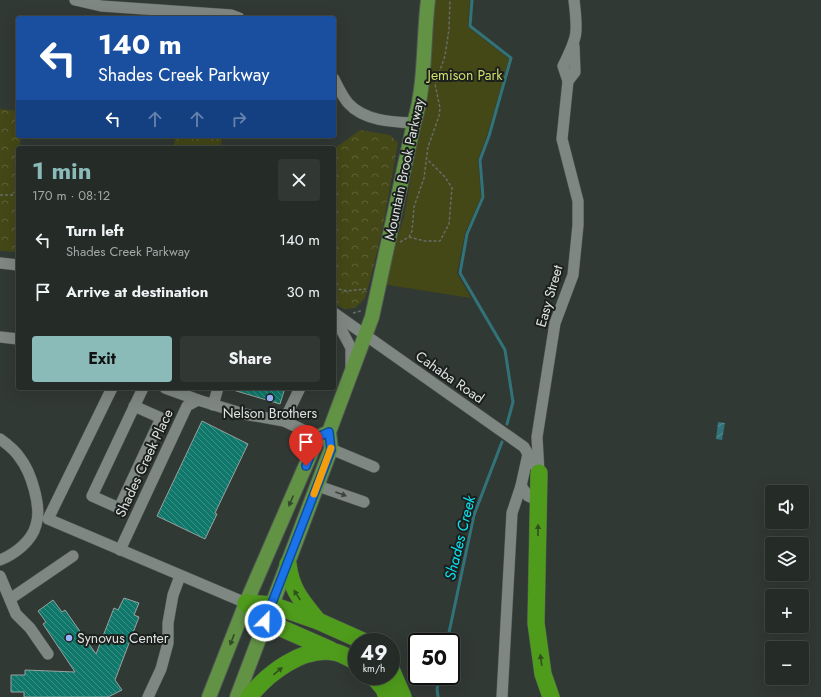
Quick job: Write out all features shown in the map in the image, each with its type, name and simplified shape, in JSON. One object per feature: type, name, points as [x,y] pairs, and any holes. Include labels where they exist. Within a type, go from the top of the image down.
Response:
[{"type":"highway","points":[[539,473],[536,623],[543,674],[551,697]]},
{"type":"highway","points":[[288,564],[293,589],[318,621]]},
{"type":"highway","points":[[246,603],[272,605],[318,621],[348,635]]},
{"type":"highway","points":[[246,603],[265,621],[348,658]]},
{"type":"highway","points":[[249,697],[257,687],[286,664],[311,652],[335,652]]},
{"type":"highway","points":[[381,685],[387,697]]},
{"type":"highway","points":[[398,685],[403,697]]},
{"type":"main road","name":"Mountain Brook Parkway","points":[[209,697],[246,603],[324,434],[351,372],[372,317],[382,273],[392,244],[414,123],[420,103],[424,30],[428,0]]},
{"type":"main road","points":[[237,697],[331,450],[324,434]]},
{"type":"street","points":[[75,0],[101,6],[231,16]]},
{"type":"street","name":"Easy Street","points":[[539,473],[537,437],[555,323],[573,275],[578,225],[578,201],[562,139],[568,81],[563,66],[574,44],[578,30],[574,0]]},
{"type":"street","points":[[336,83],[347,102],[357,112],[386,122],[414,123]]},
{"type":"street","points":[[0,263],[16,265]]},
{"type":"street","name":"Cahaba Road","points":[[336,316],[524,447],[539,473]]},
{"type":"street","points":[[336,319],[351,348],[351,372]]},
{"type":"street","points":[[0,337],[16,339]]},
{"type":"street","points":[[0,560],[10,556],[32,534],[37,524],[43,517],[111,390]]},
{"type":"street","points":[[134,406],[161,418],[119,508],[92,496],[134,406],[142,390]]},
{"type":"street","points":[[173,390],[192,395],[213,405],[244,414],[284,421],[324,434]]},
{"type":"street","points":[[213,405],[217,390]]},
{"type":"street","points":[[284,421],[299,390]]},
{"type":"street","name":"Shades Creek Place","points":[[120,550],[192,395]]},
{"type":"street","points":[[0,439],[20,458],[28,470],[38,509],[43,517],[246,603]]},
{"type":"street","points":[[331,450],[374,467]]},
{"type":"street","points":[[502,697],[512,513],[521,486],[528,454]]},
{"type":"street","points":[[318,486],[364,502]]},
{"type":"street","points":[[521,486],[528,496],[539,501]]},
{"type":"street","points":[[10,599],[72,556]]},
{"type":"street","points":[[0,576],[16,614],[30,628],[48,654]]},
{"type":"street","points":[[148,697],[161,669],[168,643],[170,612],[173,595],[180,576]]},
{"type":"path","points":[[392,244],[408,237],[412,231],[414,207],[424,178],[426,158],[439,116],[440,108],[435,84],[445,56],[449,29],[450,0]]},
{"type":"path","points":[[408,237],[425,241],[440,241],[449,224],[452,188],[446,177],[426,158]]},
{"type":"path","points":[[0,195],[16,195]]},
{"type":"path","points":[[336,288],[347,291],[372,288]]},
{"type":"path","points":[[352,313],[358,313],[364,308]]},
{"type":"green space","name":"Jemison Park","points":[[435,0],[470,0],[468,27],[509,59],[487,135],[478,160],[481,197],[465,233],[457,273],[471,298],[382,284],[404,217],[424,101]]},
{"type":"green space","points":[[0,109],[16,111],[16,138],[21,138],[20,146],[16,146],[16,252],[0,251]]},
{"type":"green space","points":[[360,130],[390,135],[398,143],[382,231],[365,298],[355,308],[344,309],[336,304],[336,148]]},
{"type":"green space","points":[[176,138],[222,138],[221,146],[174,146]]},
{"type":"water","points":[[718,422],[725,423],[722,440],[716,439]]},
{"type":"building","name":"Nelson Brothers","points":[[233,390],[284,390],[280,404]]},
{"type":"building","points":[[202,421],[248,444],[215,513],[217,514],[205,539],[157,516]]},
{"type":"building","name":"Synovus Center","points":[[124,598],[139,603],[134,615],[139,617],[115,680],[122,690],[108,697],[24,697],[24,692],[11,692],[11,675],[25,675],[25,670],[75,672],[43,624],[46,622],[38,611],[53,600],[62,612],[65,610],[96,654],[114,608],[118,610]]},
{"type":"waterway","name":"Shades Creek","points":[[472,0],[470,26],[511,58],[489,136],[480,160],[483,197],[467,234],[460,273],[505,350],[513,402],[507,424]]},
{"type":"waterway","name":"Shades Creek","points":[[449,633],[474,515],[502,442]]},
{"type":"waterway","name":"Shades Creek","points":[[438,685],[438,697]]},
{"type":"slow traffic","points":[[314,494],[331,448]]},
{"type":"place","name":"Nelson Brothers","points":[[270,398]]},
{"type":"place","name":"Synovus Center","points":[[69,638]]},
{"type":"route","points":[[265,621],[331,450],[329,432],[318,437],[306,466]]}]
